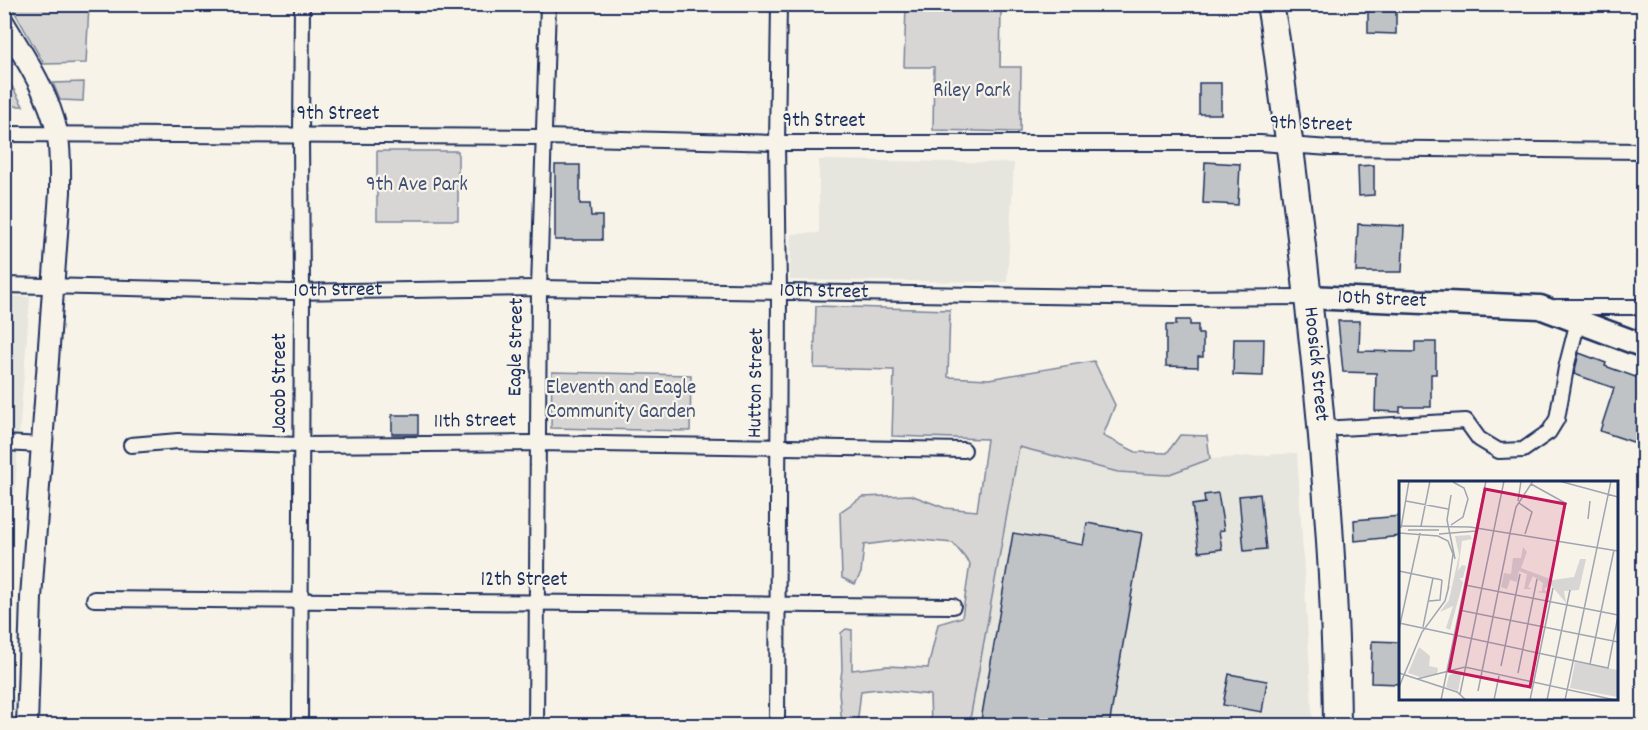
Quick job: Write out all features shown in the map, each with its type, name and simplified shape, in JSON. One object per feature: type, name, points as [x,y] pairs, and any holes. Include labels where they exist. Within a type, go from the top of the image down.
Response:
[{"type":"highway","name":"Hoosick Street","points":[[1270,4],[1290,145],[1321,429],[1335,618],[1337,726]]},
{"type":"main road","name":"10th Street","points":[[1308,297],[1540,307]]},
{"type":"main road","points":[[1540,307],[1644,346]]},
{"type":"street","name":"Jacob Street","points":[[300,726],[302,4]]},
{"type":"street","name":"Eagle Street","points":[[536,726],[539,288],[548,4]]},
{"type":"street","name":"Hutton Street","points":[[777,726],[779,4]]},
{"type":"street","points":[[4,23],[36,76],[50,108],[57,134],[60,192],[31,598],[27,726]]},
{"type":"street","name":"9th Street","points":[[4,134],[544,137],[777,143],[1260,143],[1330,148],[1644,152]]},
{"type":"street","name":"10th Street","points":[[4,285],[302,292],[539,288],[1174,298],[1308,297]]},
{"type":"street","name":"10th Street","points":[[1540,307],[1644,307]]},
{"type":"street","points":[[1321,429],[1466,421],[1479,439],[1499,451],[1523,450],[1550,432],[1557,419],[1566,368],[1578,321]]},
{"type":"street","name":"11th Street","points":[[131,445],[178,441],[301,445],[537,443],[964,450]]},
{"type":"street","points":[[4,443],[42,444]]},
{"type":"street","name":"12th Street","points":[[94,599],[953,606]]},
{"type":"shaded area","points":[[819,160],[1014,163],[1007,282],[790,280],[791,234],[819,233]]},
{"type":"shaded area","points":[[5,296],[30,297],[5,613]]},
{"type":"shaded area","points":[[1019,447],[1118,472],[1167,475],[1210,459],[1297,453],[1313,725],[969,726]]},
{"type":"green space","points":[[13,5],[89,5],[86,63],[44,64],[13,9]]},
{"type":"green space","name":"Riley Park","points":[[906,6],[1001,8],[1000,67],[1021,67],[1020,132],[933,130],[934,67],[904,67]]},
{"type":"green space","points":[[5,74],[23,106],[5,106]]},
{"type":"green space","points":[[1640,77],[1643,77],[1643,131],[1638,131]]},
{"type":"green space","points":[[84,82],[83,101],[60,100],[53,83]]},
{"type":"green space","name":"9th Ave Park","points":[[377,151],[458,151],[458,220],[377,220]]},
{"type":"green space","points":[[816,306],[950,310],[948,377],[989,379],[1094,361],[1115,405],[1103,436],[1136,452],[1167,453],[1180,435],[1207,436],[1210,459],[1167,475],[1118,472],[1019,447],[969,725],[931,725],[930,695],[878,689],[861,691],[857,725],[842,725],[839,692],[842,670],[841,633],[846,629],[852,630],[852,670],[887,666],[928,668],[938,624],[962,617],[970,564],[953,543],[910,539],[864,545],[861,573],[855,584],[842,578],[840,512],[862,497],[911,495],[945,508],[977,511],[987,439],[892,436],[894,370],[814,368]]},
{"type":"green space","name":"Eleventh and Eagle Community Garden","points":[[552,372],[691,375],[690,431],[551,428]]},
{"type":"building","points":[[1368,11],[1396,11],[1396,34],[1368,33]]},
{"type":"building","points":[[1199,83],[1221,83],[1221,114],[1199,114]]},
{"type":"building","points":[[1205,162],[1240,164],[1238,205],[1203,203]]},
{"type":"building","points":[[555,165],[580,165],[580,204],[590,204],[591,216],[602,216],[602,240],[555,240]]},
{"type":"building","points":[[1374,165],[1374,195],[1359,196],[1358,166]]},
{"type":"building","points":[[1358,224],[1404,226],[1402,272],[1356,272]]},
{"type":"building","points":[[1176,320],[1190,320],[1190,325],[1198,325],[1198,334],[1203,334],[1203,357],[1198,357],[1198,367],[1166,366],[1166,325],[1176,325]]},
{"type":"building","points":[[1338,321],[1360,321],[1359,351],[1415,352],[1415,342],[1436,342],[1436,374],[1431,374],[1431,407],[1400,407],[1400,412],[1375,411],[1376,373],[1343,372]]},
{"type":"building","points":[[1234,339],[1264,339],[1263,376],[1233,375]]},
{"type":"building","points":[[1579,353],[1606,363],[1605,366],[1644,380],[1644,422],[1636,443],[1600,431],[1614,388],[1574,374]]},
{"type":"building","points":[[392,415],[418,415],[418,434],[392,434]]},
{"type":"building","points":[[1218,493],[1224,530],[1219,531],[1222,549],[1199,552],[1192,505],[1205,503],[1204,495]]},
{"type":"building","points":[[1260,494],[1266,549],[1244,551],[1239,496]]},
{"type":"building","points":[[1399,516],[1399,536],[1355,541],[1354,520]]},
{"type":"building","points":[[1087,523],[1142,533],[1109,726],[980,726],[1013,533],[1083,545]]},
{"type":"building","points":[[1372,641],[1399,642],[1399,684],[1371,683]]},
{"type":"building","points":[[1229,674],[1267,681],[1262,712],[1223,705]]}]
